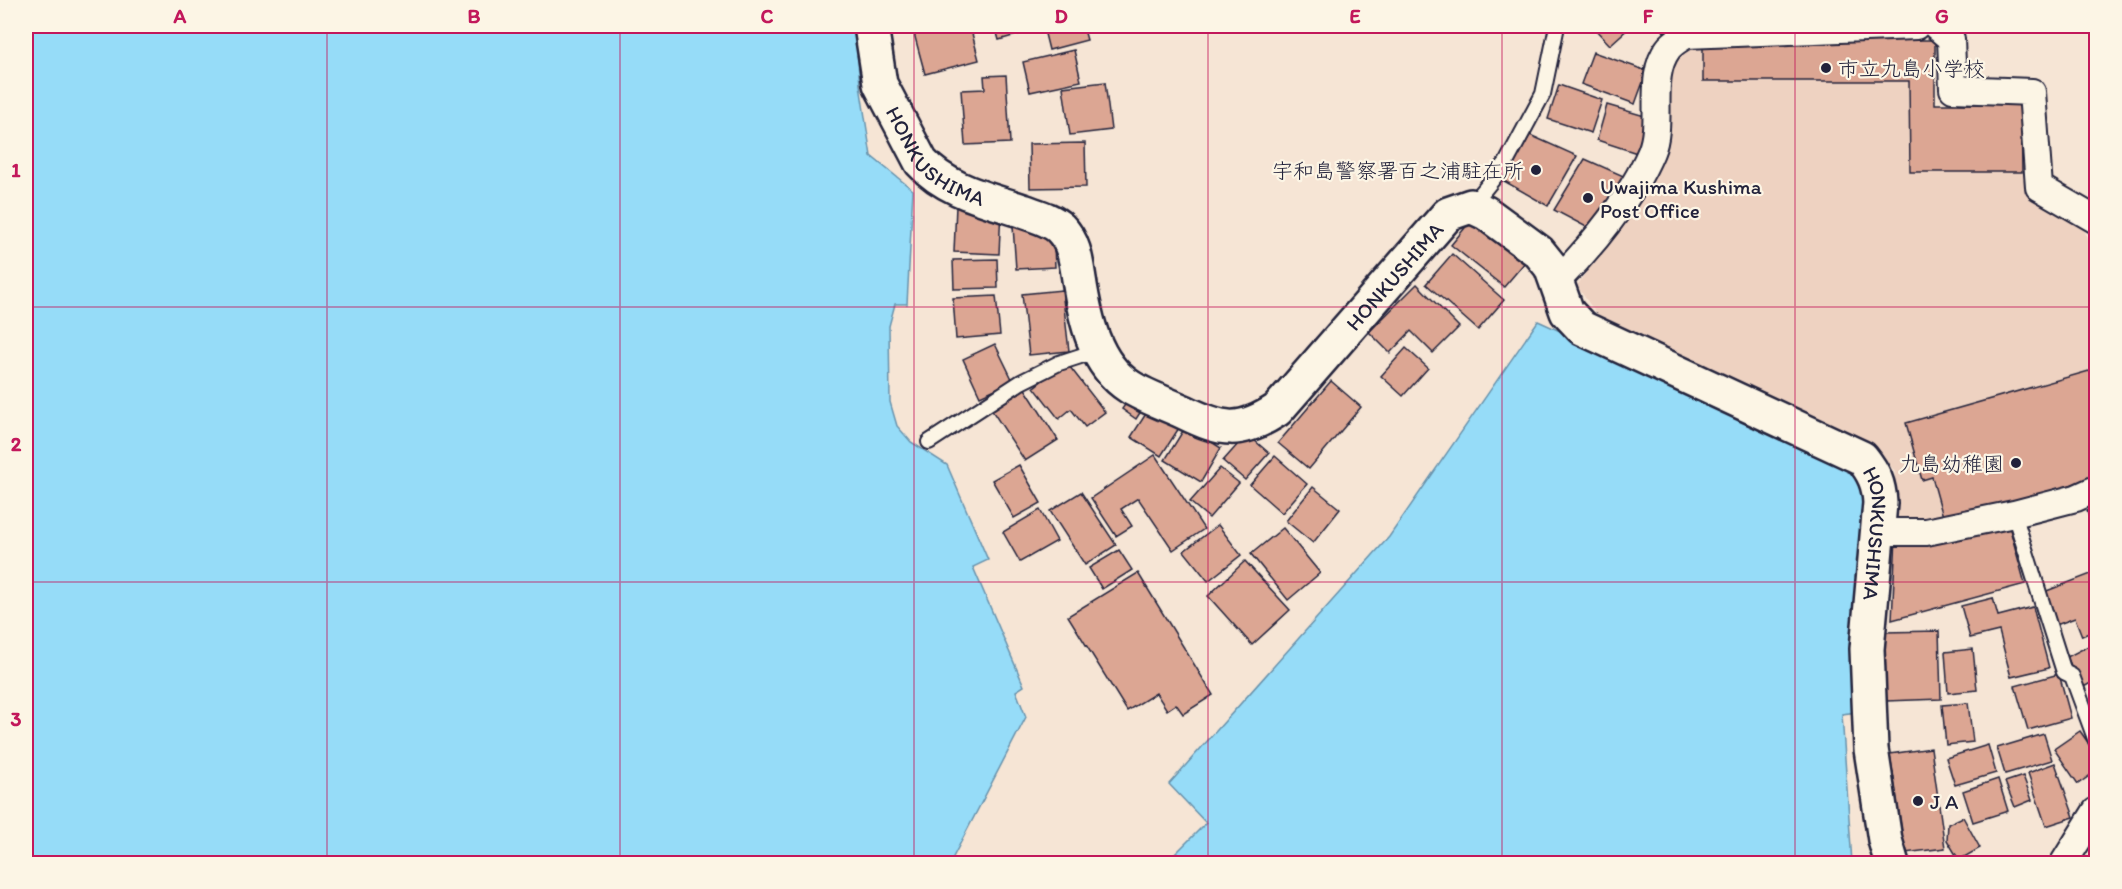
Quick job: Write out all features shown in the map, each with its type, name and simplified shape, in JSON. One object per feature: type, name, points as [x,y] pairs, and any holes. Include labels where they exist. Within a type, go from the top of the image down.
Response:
[{"type":"main road","name":"HONKUSHIMA","points":[[872,26],[880,84],[921,162],[928,170],[963,191],[1053,222],[1068,238],[1074,251],[1085,317],[1099,350],[1113,372],[1130,387],[1215,426],[1235,429],[1256,424],[1277,410],[1448,214],[1471,206],[1486,213],[1539,252],[1551,267],[1567,312],[1582,328],[1847,449],[1862,458],[1873,471],[1879,485],[1878,532],[1867,649],[1871,749],[1885,840],[1892,864]]},
{"type":"street","points":[[1557,281],[1590,248],[1644,167],[1652,148],[1661,62],[1669,47],[1686,35],[1916,26]]},
{"type":"street","points":[[1936,26],[1951,39],[1953,89],[2032,92],[2039,187],[2097,220]]},
{"type":"street","points":[[1878,532],[1926,532],[2014,514],[2076,498],[2097,489]]},
{"type":"street","points":[[2063,864],[2097,811]]},
{"type":"lane","points":[[1471,206],[1506,163],[1543,94],[1557,26]]},
{"type":"lane","points":[[929,442],[1021,382],[1059,363],[1099,350]]},
{"type":"lane","points":[[2014,514],[2064,672],[2072,676],[2097,741]]},
{"type":"shaded area","points":[[1703,40],[1935,40],[1935,104],[2021,104],[2036,198],[2080,220],[2096,259],[2096,478],[1944,520],[1894,524],[1895,471],[1867,441],[1600,319],[1577,286],[1662,157],[1668,76],[1681,53]]},
{"type":"water","points":[[26,26],[855,26],[860,85],[871,156],[913,190],[907,304],[895,304],[889,326],[890,402],[897,426],[911,442],[947,465],[988,560],[973,567],[1024,686],[1016,691],[1026,717],[950,863],[26,863]]},
{"type":"water","points":[[1538,321],[1847,461],[1864,489],[1850,647],[1857,712],[1842,714],[1852,863],[1165,864],[1206,823],[1169,784],[1389,537]]},
{"type":"building","points":[[912,26],[970,26],[979,60],[925,74]]},
{"type":"building","points":[[995,26],[1036,26],[1037,29],[999,40]]},
{"type":"building","points":[[1043,26],[1083,26],[1087,40],[1049,50]]},
{"type":"building","points":[[1592,26],[1631,26],[1610,45]]},
{"type":"building","points":[[1661,26],[1677,26],[1664,32]]},
{"type":"building","points":[[1703,40],[1935,40],[1935,104],[2021,104],[2022,172],[1910,172],[1909,81],[1703,81]]},
{"type":"building","points":[[1074,50],[1081,81],[1030,92],[1023,62]]},
{"type":"building","points":[[1593,52],[1647,71],[1635,104],[1581,84]]},
{"type":"building","points":[[1006,75],[1010,143],[965,145],[961,90],[985,89],[984,76]]},
{"type":"building","points":[[1105,82],[1111,130],[1070,135],[1063,87]]},
{"type":"building","points":[[1559,85],[1602,100],[1591,133],[1548,119]]},
{"type":"building","points":[[1607,105],[1648,117],[1637,153],[1597,140]]},
{"type":"building","points":[[1530,135],[1577,156],[1548,206],[1504,181]]},
{"type":"building","points":[[1085,143],[1086,187],[1030,188],[1029,144]]},
{"type":"building","points":[[1585,159],[1628,178],[1594,231],[1554,210]]},
{"type":"building","points":[[956,206],[1001,208],[999,254],[954,252]]},
{"type":"building","points":[[1473,218],[1526,261],[1504,287],[1451,245]]},
{"type":"building","points":[[1053,224],[1055,267],[1016,269],[1013,226]]},
{"type":"building","points":[[1452,254],[1504,300],[1478,330],[1426,284]]},
{"type":"building","points":[[997,259],[998,288],[954,289],[953,260]]},
{"type":"building","points":[[1417,284],[1459,327],[1433,353],[1411,331],[1390,353],[1369,332]]},
{"type":"building","points":[[1062,290],[1069,351],[1029,355],[1022,294]]},
{"type":"building","points":[[996,296],[1000,335],[956,339],[953,298]]},
{"type":"building","points":[[995,344],[1013,381],[980,396],[963,359]]},
{"type":"building","points":[[1406,348],[1428,368],[1403,396],[1381,376]]},
{"type":"building","points":[[1066,362],[1105,412],[1085,427],[1071,409],[1059,419],[1034,387]]},
{"type":"building","points":[[2096,369],[2096,478],[1944,520],[1932,477],[1922,480],[1906,423]]},
{"type":"building","points":[[1331,381],[1361,407],[1309,469],[1278,443]]},
{"type":"building","points":[[1024,387],[1058,440],[1025,461],[991,409]]},
{"type":"building","points":[[1131,396],[1145,405],[1136,419],[1122,409]]},
{"type":"building","points":[[1149,409],[1179,428],[1161,456],[1131,437]]},
{"type":"building","points":[[1186,426],[1221,448],[1201,482],[1165,460]]},
{"type":"building","points":[[1247,434],[1269,453],[1245,480],[1223,461]]},
{"type":"building","points":[[1155,455],[1204,529],[1173,550],[1138,498],[1121,509],[1132,526],[1116,536],[1091,498]]},
{"type":"building","points":[[1275,456],[1307,484],[1282,513],[1250,485]]},
{"type":"building","points":[[1019,465],[1041,503],[1014,518],[992,480]]},
{"type":"building","points":[[1220,468],[1239,483],[1209,518],[1190,502]]},
{"type":"building","points":[[1313,487],[1340,509],[1313,543],[1286,521]]},
{"type":"building","points":[[1081,492],[1116,545],[1085,565],[1050,511]]},
{"type":"building","points":[[2096,508],[2096,537],[2087,511]]},
{"type":"building","points":[[1040,510],[1057,541],[1020,562],[1003,532]]},
{"type":"building","points":[[2008,522],[2025,584],[1892,620],[1896,537]]},
{"type":"building","points":[[1218,525],[1241,555],[1208,581],[1184,551]]},
{"type":"building","points":[[1283,528],[1320,573],[1288,600],[1251,554]]},
{"type":"building","points":[[1119,550],[1132,570],[1102,589],[1089,568]]},
{"type":"building","points":[[1245,561],[1290,610],[1252,645],[1208,596]]},
{"type":"building","points":[[2096,572],[2096,630],[2082,636],[2075,618],[2056,625],[2044,592]]},
{"type":"building","points":[[1138,573],[1213,695],[1183,714],[1176,704],[1167,710],[1156,693],[1127,711],[1068,616]]},
{"type":"building","points":[[1993,598],[1998,616],[2033,607],[2049,668],[2011,677],[1999,631],[1970,638],[1961,606]]},
{"type":"building","points":[[1939,631],[1941,699],[1886,701],[1884,632]]},
{"type":"building","points":[[2096,642],[2096,680],[2082,688],[2067,657]]},
{"type":"building","points":[[1973,649],[1977,690],[1948,693],[1945,652]]},
{"type":"building","points":[[2059,674],[2071,718],[2028,730],[2015,686]]},
{"type":"building","points":[[1968,703],[1973,742],[1946,745],[1942,705]]},
{"type":"building","points":[[2080,731],[2096,754],[2096,771],[2078,784],[2054,749]]},
{"type":"building","points":[[2044,734],[2052,760],[2005,774],[1997,748]]},
{"type":"building","points":[[1988,745],[1996,773],[1955,785],[1946,758]]},
{"type":"building","name":"J A","points":[[1931,748],[1945,848],[1905,853],[1890,754]]},
{"type":"building","points":[[2055,763],[2074,817],[2046,826],[2028,773]]},
{"type":"building","points":[[2023,776],[2032,800],[2015,807],[2005,782]]},
{"type":"building","points":[[1998,779],[2008,811],[1973,822],[1963,791]]},
{"type":"building","points":[[1963,817],[1980,848],[1959,860],[1947,840],[1948,824]]},
{"type":"building","points":[[2088,857],[2096,863],[2096,864],[2084,864]]},
{"type":"place","name":"市立九島小学校","points":[[1826,68]]},
{"type":"place","name":"宇和島警察署百之浦駐在所","points":[[1536,170]]},
{"type":"place","name":"Uwajima Kushima Post Office","points":[[1588,198]]},
{"type":"place","name":"九島幼稚園","points":[[2016,463]]},
{"type":"place","name":"J A","points":[[1918,801]]}]
